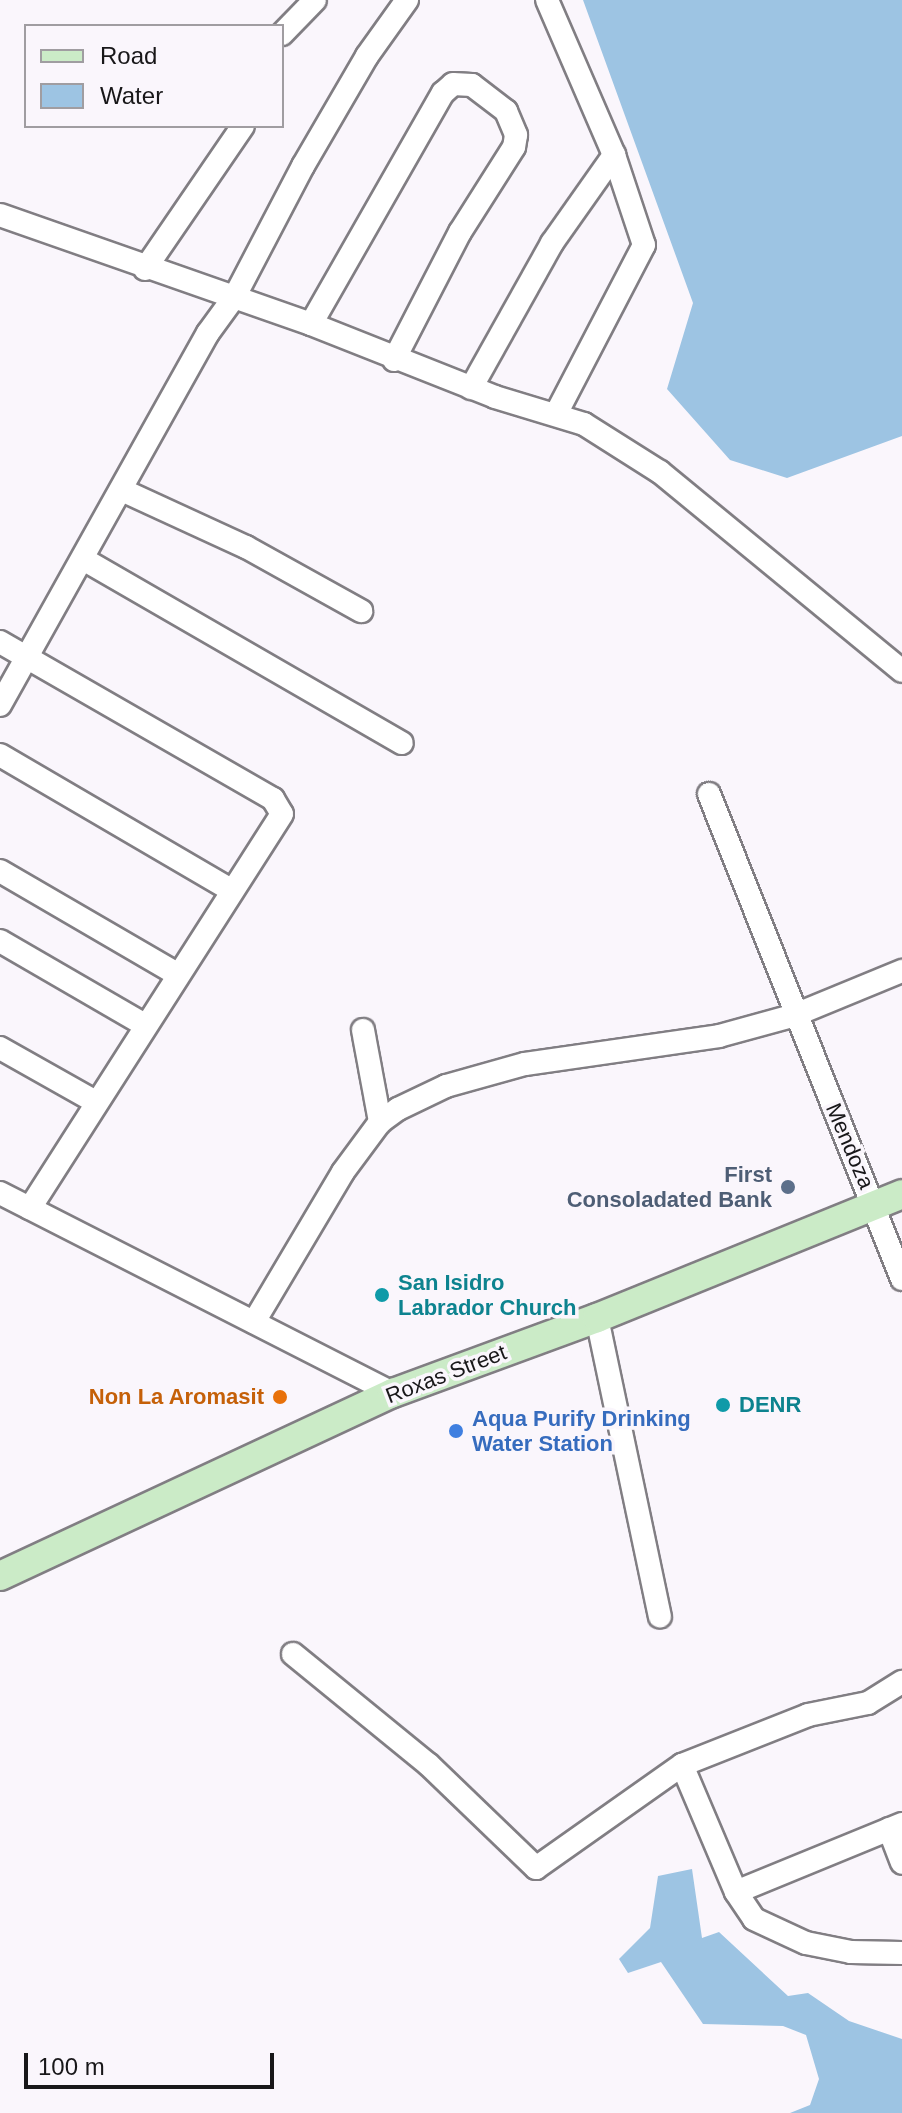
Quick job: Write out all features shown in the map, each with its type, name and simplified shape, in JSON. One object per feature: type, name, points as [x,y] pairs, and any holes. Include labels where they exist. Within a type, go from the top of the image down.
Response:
[{"type":"main road","name":"Roxas Street","points":[[0,1576],[393,1393],[597,1318],[902,1194]]},
{"type":"street","points":[[284,32],[315,0]]},
{"type":"street","points":[[0,705],[208,333],[235,296],[367,56],[407,0]]},
{"type":"street","points":[[547,0],[640,223],[641,256],[556,414]]},
{"type":"street","points":[[311,324],[443,93],[453,84],[472,85],[506,111],[516,135],[514,147],[460,232],[394,360]]},
{"type":"street","points":[[145,269],[242,128]]},
{"type":"street","points":[[471,388],[552,243],[614,155]]},
{"type":"street","points":[[0,215],[145,269],[235,296],[311,324],[394,360],[556,414],[607,436],[660,472],[902,670]]},
{"type":"street","points":[[122,490],[246,547],[361,611]]},
{"type":"street","points":[[83,559],[402,743]]},
{"type":"street","points":[[0,642],[277,803],[279,821],[231,890],[30,1208]]},
{"type":"street","points":[[0,755],[231,890]]},
{"type":"street","name":"Mendoza","points":[[709,794],[902,1279]]},
{"type":"street","points":[[0,871],[177,974]]},
{"type":"street","points":[[0,941],[145,1025]]},
{"type":"street","points":[[254,1322],[380,1122],[446,1086],[479,1076],[719,1036],[795,1015],[902,971]]},
{"type":"street","points":[[363,1030],[380,1122]]},
{"type":"street","points":[[0,1048],[96,1102]]},
{"type":"street","points":[[0,1193],[393,1393]]},
{"type":"street","points":[[597,1318],[660,1616]]},
{"type":"street","points":[[293,1654],[428,1764],[536,1868],[682,1765],[808,1715],[868,1703],[902,1682]]},
{"type":"street","points":[[682,1765],[736,1892],[754,1919],[768,1929],[851,1952],[902,1953]]},
{"type":"street","points":[[736,1892],[895,1826],[902,1863]]},
{"type":"water","points":[[583,0],[902,0],[902,436],[787,478],[730,460],[667,389],[693,303]]},
{"type":"water","points":[[692,1869],[702,1938],[719,1932],[788,1996],[808,1993],[849,2021],[902,2039],[902,2113],[790,2113],[810,2105],[819,2079],[806,2035],[783,2026],[703,2024],[661,1962],[628,1973],[619,1959],[650,1928],[658,1876]]},
{"type":"place","name":"First Consoladated Bank","points":[[788,1187]]},
{"type":"place","name":"San Isidro Labrador Church","points":[[382,1295]]},
{"type":"place","name":"Non La Aromasit","points":[[280,1397]]},
{"type":"place","name":"DENR","points":[[723,1405]]},
{"type":"place","name":"Aqua Purify Drinking Water Station","points":[[456,1431]]}]
